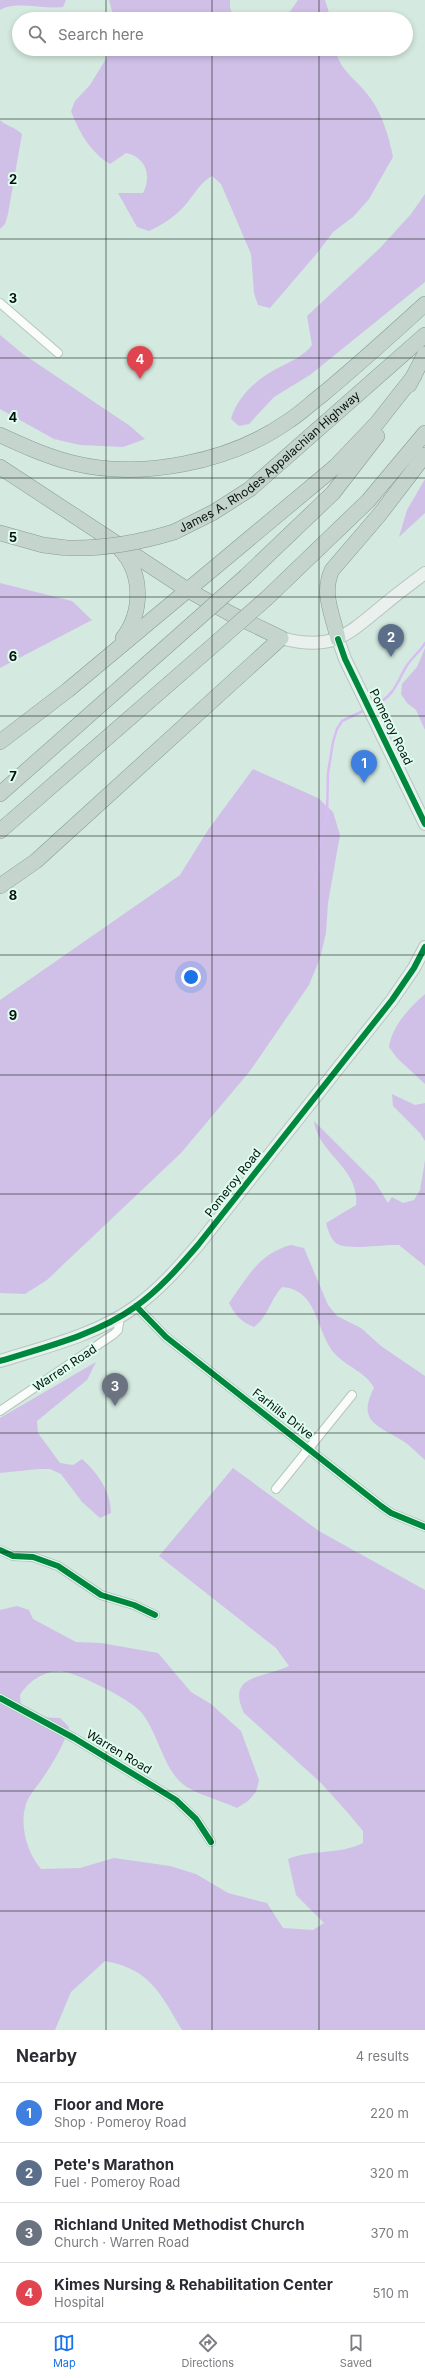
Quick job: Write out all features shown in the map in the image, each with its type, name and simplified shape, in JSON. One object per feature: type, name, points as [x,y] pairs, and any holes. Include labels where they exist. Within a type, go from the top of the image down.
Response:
[{"type":"highway","name":"James A. Rhodes Appalachian Highway","points":[[0,435],[38,452],[74,463],[100,468],[167,467],[202,460],[233,449],[287,422],[425,304]]},
{"type":"highway","name":"James A. Rhodes Appalachian Highway","points":[[0,534],[43,545],[67,548],[113,547],[174,532],[214,512],[250,489],[425,335]]},
{"type":"highway","points":[[0,794],[246,576],[333,493],[352,471],[381,431],[414,376],[425,354]]},
{"type":"highway","points":[[0,742],[68,690],[186,589],[240,548],[335,467],[368,433],[414,376]]},
{"type":"highway","points":[[0,831],[268,598],[368,501],[425,433]]},
{"type":"highway","points":[[338,639],[326,593],[330,576],[339,560],[380,514],[425,455]]},
{"type":"highway","points":[[0,467],[186,589],[231,614],[280,638],[36,861],[0,886]]},
{"type":"highway","points":[[112,540],[125,554],[137,582],[138,594],[135,616],[129,630],[112,652]]},
{"type":"street","points":[[0,303],[58,353]]},
{"type":"street","points":[[280,638],[313,644],[338,639],[358,626],[425,573]]},
{"type":"street","name":"Pomeroy Road","points":[[338,639],[345,659],[424,821]]},
{"type":"street","name":"Pomeroy Road","points":[[0,1361],[81,1334],[120,1316],[136,1306],[164,1282],[193,1250],[392,1000],[414,968],[425,947]]},
{"type":"street","name":"Farhills Drive","points":[[136,1306],[166,1337],[386,1509],[425,1527]]},
{"type":"street","name":"Warren Road","points":[[0,1411],[114,1334],[118,1330],[120,1316]]},
{"type":"street","points":[[276,1489],[310,1449],[352,1395]]},
{"type":"street","points":[[0,1550],[13,1556],[33,1557],[58,1566],[101,1595],[134,1604],[155,1615]]},
{"type":"street","name":"Warren Road","points":[[0,1698],[74,1738],[176,1800],[196,1819],[211,1842]]},
{"type":"shaded area","points":[[0,0],[66,0],[63,7],[55,8],[22,5],[7,7],[0,10]]},
{"type":"shaded area","points":[[109,0],[230,0],[231,12],[112,12]]},
{"type":"shaded area","points":[[298,0],[325,0],[329,12],[290,12]]},
{"type":"shaded area","points":[[108,56],[337,56],[345,70],[366,93],[379,112],[390,142],[393,157],[369,199],[353,217],[333,232],[318,252],[270,308],[258,305],[254,293],[251,254],[221,184],[212,176],[201,185],[179,212],[160,226],[149,231],[137,227],[118,193],[143,193],[146,187],[147,174],[143,163],[133,155],[126,153],[110,164],[103,159],[86,141],[71,111],[75,101],[90,85]]},
{"type":"shaded area","points":[[0,120],[22,134],[8,214],[5,224],[0,229]]},
{"type":"shaded area","points":[[425,194],[425,282],[310,375],[274,397],[249,424],[239,426],[231,419],[243,396],[255,383],[269,373],[300,356],[312,345],[307,316],[380,248],[411,214]]},
{"type":"shaded area","points":[[0,335],[23,354],[130,426],[145,439],[123,447],[80,445],[54,439],[0,409]]},
{"type":"shaded area","points":[[425,479],[425,513],[399,537],[407,510]]},
{"type":"shaded area","points":[[0,583],[72,601],[92,620],[0,668]]},
{"type":"shaded area","points":[[425,648],[425,730],[416,710],[407,703],[401,694],[402,684],[417,667]]},
{"type":"shaded area","points":[[253,769],[318,798],[333,812],[340,835],[328,903],[326,933],[320,958],[309,985],[250,1071],[181,1153],[47,1280],[25,1294],[0,1293],[0,1000],[180,875],[208,830]]},
{"type":"shaded area","points":[[425,994],[425,1084],[397,1058],[389,1047],[397,1025],[407,1011]]},
{"type":"shaded area","points":[[392,1094],[415,1105],[425,1103],[425,1141],[420,1133],[393,1106]]},
{"type":"shaded area","points":[[314,1121],[375,1182],[388,1203],[392,1197],[403,1203],[414,1200],[420,1190],[425,1160],[425,1266],[399,1245],[348,1247],[336,1243],[332,1239],[326,1223],[356,1205],[356,1192],[346,1171],[323,1143],[317,1133]]},
{"type":"shaded area","points":[[291,1245],[304,1248],[328,1305],[337,1316],[361,1328],[381,1346],[425,1376],[425,1460],[406,1443],[373,1422],[369,1416],[368,1409],[369,1399],[374,1388],[371,1382],[335,1354],[328,1345],[310,1303],[303,1296],[294,1290],[282,1287],[263,1318],[254,1327],[239,1318],[229,1303],[248,1276],[262,1260],[270,1254]]},
{"type":"shaded area","points":[[96,1362],[87,1380],[37,1421],[38,1433],[60,1463],[73,1465],[82,1459],[93,1470],[102,1483],[109,1498],[111,1513],[100,1518],[82,1502],[61,1474],[50,1469],[0,1473],[0,1418]]},
{"type":"shaded area","points":[[233,1468],[319,1531],[425,1590],[425,2030],[182,2030],[160,1994],[152,1985],[133,1970],[105,1961],[71,1992],[55,2030],[0,2030],[0,1610],[17,1606],[29,1610],[33,1619],[76,1642],[101,1643],[158,1653],[191,1692],[211,1704],[241,1731],[259,1780],[256,1792],[248,1801],[237,1808],[195,1791],[184,1785],[177,1778],[171,1770],[147,1720],[141,1712],[126,1700],[90,1681],[68,1673],[54,1671],[42,1675],[23,1690],[20,1695],[21,1707],[29,1717],[60,1718],[69,1727],[58,1754],[30,1796],[25,1808],[24,1832],[26,1840],[32,1856],[41,1869],[80,1868],[114,1858],[170,1866],[196,1874],[228,1893],[267,1903],[283,1928],[313,1930],[324,1923],[296,1895],[288,1859],[306,1854],[345,1849],[363,1843],[363,1831],[321,1783],[244,1713],[239,1700],[240,1691],[244,1684],[250,1679],[289,1666],[276,1648],[159,1556]]},
{"type":"waterway","points":[[376,705],[391,693],[408,664],[425,643]]},
{"type":"waterway","points":[[314,886],[320,865],[317,854],[327,815],[328,773],[333,742],[337,729],[342,721],[363,711]]},
{"type":"cycle path","points":[[338,639],[345,659],[425,824]]},
{"type":"cycle path","points":[[0,1361],[87,1333],[120,1317],[135,1307],[160,1286],[198,1245],[392,1000],[414,968],[425,947]]},
{"type":"cycle path","points":[[136,1306],[166,1337],[381,1506],[391,1513],[425,1527]]},
{"type":"cycle path","points":[[0,1550],[13,1556],[33,1557],[58,1566],[101,1595],[134,1605],[155,1615]]},
{"type":"cycle path","points":[[0,1698],[74,1738],[176,1800],[196,1819],[211,1842]]},
{"type":"place","name":"Kimes Nursing & Rehabilitation Center","points":[[140,379]]},
{"type":"place","name":"Pete's Marathon","points":[[391,657]]},
{"type":"place","name":"Floor and More","points":[[364,783]]},
{"type":"place","name":"Richland United Methodist Church","points":[[115,1406]]}]
